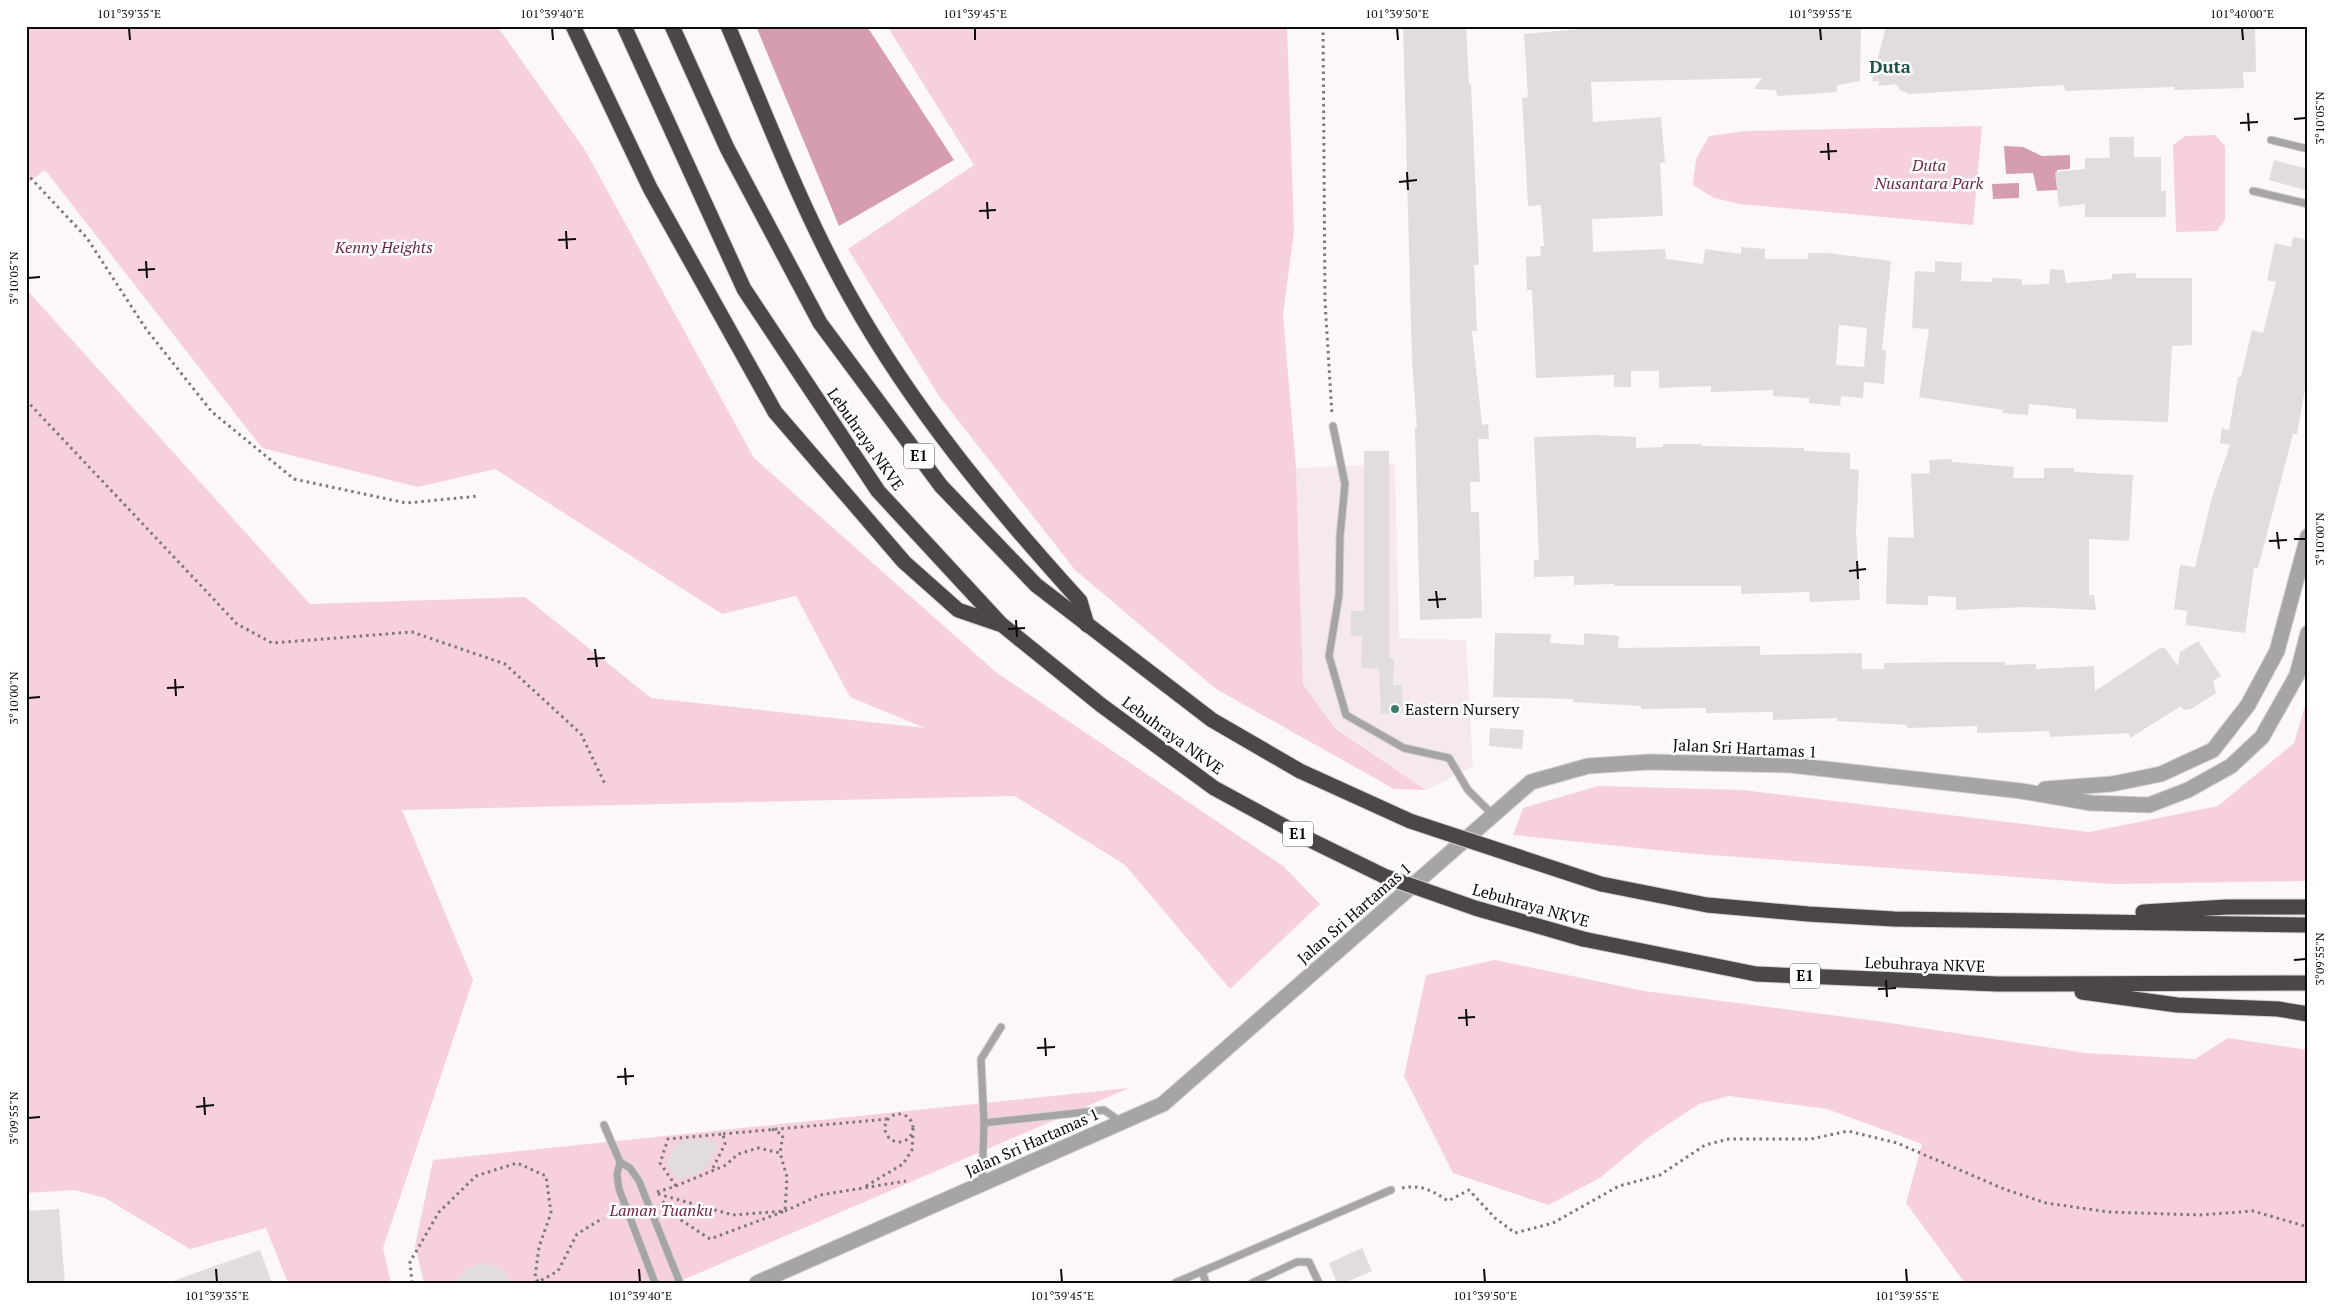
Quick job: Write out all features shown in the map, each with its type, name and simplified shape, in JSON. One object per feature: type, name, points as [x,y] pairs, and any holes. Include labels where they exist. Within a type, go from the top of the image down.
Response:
[{"type":"highway","points":[[573,26],[650,188],[775,412],[904,562],[958,610],[1001,624]]},
{"type":"highway","name":"Lebuhraya NKVE","points":[[624,26],[744,289],[878,491],[1001,624],[1101,705],[1214,788],[1304,837],[1384,876],[1475,908],[1583,939],[1756,974],[2032,984]]},
{"type":"highway","name":"Lebuhraya NKVE","points":[[672,26],[727,148],[820,323],[942,486],[1036,585],[1212,720],[1300,771],[1410,821],[1601,884],[1707,904],[1808,914],[1894,919],[2029,920]]},
{"type":"highway","points":[[728,26],[804,202],[850,298],[914,398],[978,485],[1080,601],[1088,625]]},
{"type":"highway","points":[[2029,920],[2228,907],[2308,906]]},
{"type":"highway","name":"E1","points":[[2029,920],[2308,925]]},
{"type":"highway","points":[[2032,984],[2308,983]]},
{"type":"highway","points":[[2032,984],[2177,1005],[2278,1009],[2308,1014]]},
{"type":"street","name":"Jalan Sri Hartamas 1","points":[[2021,791],[2120,782],[2161,774],[2213,750],[2248,705],[2277,651],[2308,536]]},
{"type":"street","name":"Jalan Sri Hartamas 1","points":[[757,1283],[1163,1104],[1531,782],[1588,766],[1649,762],[1790,765],[2021,791],[2090,803],[2149,805],[2188,790],[2231,766],[2262,737],[2297,675],[2308,633]]},
{"type":"lane","points":[[2271,140],[2308,149]]},
{"type":"lane","points":[[2253,191],[2308,204]]},
{"type":"lane","points":[[1332,426],[1345,484],[1340,536],[1339,595],[1329,656],[1346,715],[1404,748],[1449,758],[1468,790],[1493,814]]},
{"type":"lane","points":[[982,1184],[984,1123],[981,1059],[1001,1028]]},
{"type":"lane","points":[[984,1123],[1104,1110],[1121,1122]]},
{"type":"lane","points":[[604,1125],[620,1162],[630,1168],[639,1181],[680,1283]]},
{"type":"lane","points":[[620,1162],[616,1174],[618,1189],[655,1283]]},
{"type":"lane","points":[[1175,1283],[1391,1190]]},
{"type":"lane","points":[[1252,1283],[1297,1262],[1308,1262],[1320,1283]]},
{"type":"lane","points":[[1202,1271],[1206,1283]]},
{"type":"path","points":[[1323,26],[1325,301],[1332,426]]},
{"type":"path","points":[[26,173],[87,238],[146,329],[212,412],[294,478],[406,503],[478,496]]},
{"type":"path","points":[[26,400],[237,624],[272,643],[412,632],[504,664],[581,734],[604,784]]},
{"type":"path","points":[[676,1186],[660,1163],[668,1139],[888,1120],[896,1114],[905,1115],[912,1121],[912,1150],[903,1164],[863,1188]]},
{"type":"path","points":[[888,1120],[886,1132],[896,1141],[905,1140],[913,1130]]},
{"type":"path","points":[[772,1129],[783,1135],[780,1153],[787,1176],[785,1211]]},
{"type":"path","points":[[1391,1190],[1414,1185],[1432,1190],[1448,1200],[1469,1190],[1495,1218],[1515,1233],[1552,1223],[1619,1186],[1660,1175],[1705,1145],[1729,1139],[1811,1138],[1848,1130],[1897,1142],[2004,1189],[2046,1203],[2118,1212],[2200,1214],[2253,1211],[2308,1227]]},
{"type":"path","points":[[712,1170],[725,1144],[723,1134]]},
{"type":"path","points":[[654,1193],[726,1165],[738,1154],[758,1148],[780,1153]]},
{"type":"path","points":[[412,1283],[410,1262],[439,1212],[476,1176],[517,1163],[546,1176],[550,1213],[539,1246],[535,1277],[538,1282],[558,1271],[577,1234],[603,1218]]},
{"type":"path","points":[[654,1193],[681,1220],[710,1238],[785,1211],[820,1194],[906,1181]]},
{"type":"path","points":[[654,1193],[733,1215],[785,1211]]},
{"type":"shaded area","points":[[756,26],[864,26],[870,31],[954,160],[839,226]]},
{"type":"shaded area","points":[[2004,146],[2023,147],[2042,156],[2070,155],[2070,169],[2057,170],[2057,190],[2037,191],[2033,173],[2006,174]]},
{"type":"shaded area","points":[[2019,183],[2019,198],[1993,199],[1992,184]]},
{"type":"shaded area","points":[[1395,464],[1399,638],[1466,640],[1473,767],[1426,790],[1335,727],[1303,684],[1296,468]]},
{"type":"green space","name":"Kenny Heights","points":[[26,26],[497,26],[585,150],[754,458],[997,673],[1283,866],[1320,904],[1230,989],[1125,865],[1015,796],[402,810],[473,980],[383,1248],[391,1283],[288,1283],[266,1228],[190,1249],[105,1198],[74,1190],[26,1193],[26,289],[310,604],[525,597],[651,698],[925,728],[850,697],[796,596],[722,614],[495,469],[418,487],[262,448],[45,170],[26,184]]},
{"type":"green space","points":[[887,26],[1287,26],[1294,231],[1283,315],[1296,468],[1303,684],[1335,728],[1426,790],[1394,789],[1216,689],[1075,570],[939,396],[848,249],[974,165]]},
{"type":"green space","name":"Duta Nusantara Park","points":[[1982,126],[1973,225],[1739,204],[1714,198],[1693,185],[1696,159],[1709,136],[1745,131]]},
{"type":"green space","points":[[2215,135],[2225,146],[2225,220],[2217,231],[2176,232],[2173,145],[2185,136]]},
{"type":"green space","points":[[2308,695],[2308,881],[2113,884],[1696,854],[1513,835],[1523,808],[1598,786],[1742,790],[2089,832],[2218,806],[2294,743]]},
{"type":"green space","points":[[1495,960],[1644,991],[1877,1021],[2085,1053],[2195,1059],[2228,1038],[2308,1050],[2308,1283],[1965,1283],[1906,1203],[1922,1144],[1827,1109],[1729,1096],[1699,1104],[1649,1137],[1600,1178],[1548,1205],[1453,1173],[1404,1076],[1426,975]]},
{"type":"green space","name":"Laman Tuanku","points":[[1129,1088],[676,1283],[424,1283],[415,1246],[433,1160]]},
{"type":"building","points":[[1403,26],[1466,26],[1469,84],[1471,84],[1479,265],[1474,265],[1477,331],[1472,331],[1482,425],[1488,424],[1489,439],[1478,439],[1480,482],[1470,482],[1471,512],[1479,512],[1482,618],[1420,620],[1415,428],[1417,428],[1412,361]]},
{"type":"building","points":[[1861,26],[1860,81],[1837,85],[1837,92],[1778,96],[1775,90],[1754,89],[1762,78],[1591,82],[1593,122],[1661,117],[1665,162],[1660,163],[1663,216],[1592,219],[1593,252],[1665,249],[1666,259],[1703,264],[1705,249],[1741,254],[1741,247],[1765,249],[1765,259],[1808,259],[1808,253],[1827,253],[1891,261],[1882,350],[1886,350],[1884,384],[1864,382],[1863,398],[1841,396],[1840,406],[1809,403],[1809,398],[1773,396],[1773,390],[1711,392],[1711,386],[1659,388],[1659,371],[1631,371],[1631,387],[1614,387],[1614,375],[1536,378],[1532,290],[1527,290],[1526,257],[1541,256],[1540,246],[1544,246],[1541,205],[1528,206],[1522,98],[1528,97],[1524,34],[1602,27]],"holes":[[[1839,325],[1867,328],[1864,367],[1836,365]]]},
{"type":"building","points":[[1886,26],[2255,26],[2256,72],[2243,72],[2244,88],[2174,90],[2174,87],[2065,91],[2064,85],[1909,94],[1900,90],[1896,84],[1879,86],[1879,81],[1872,81]]},
{"type":"building","points":[[2109,137],[2134,137],[2134,157],[2161,157],[2161,191],[2166,191],[2166,217],[2085,217],[2085,204],[2059,207],[2055,172],[2085,169],[2085,158],[2110,158]]},
{"type":"building","points":[[2274,160],[2308,169],[2308,191],[2269,180]]},
{"type":"building","points":[[2293,237],[2308,240],[2308,373],[2297,434],[2293,434],[2258,568],[2254,568],[2245,633],[2186,625],[2187,611],[2174,609],[2180,565],[2195,567],[2212,497],[2230,445],[2220,443],[2222,428],[2229,430],[2238,377],[2241,377],[2252,330],[2263,333],[2276,282],[2267,280],[2275,243],[2291,247]]},
{"type":"building","points":[[1935,261],[1962,263],[1961,281],[1992,282],[1992,278],[2022,279],[2022,285],[2049,284],[2050,269],[2064,270],[2066,283],[2112,279],[2112,274],[2136,273],[2136,278],[2192,278],[2192,345],[2172,346],[2168,422],[2076,419],[2076,409],[2029,404],[2028,415],[2002,413],[2003,410],[1919,397],[1929,329],[1912,328],[1915,271],[1935,272]]},
{"type":"building","points":[[1594,435],[1636,437],[1636,448],[1663,447],[1663,444],[1702,444],[1702,446],[1804,448],[1804,451],[1850,453],[1850,469],[1859,470],[1856,531],[1860,600],[1810,602],[1809,592],[1741,594],[1741,586],[1574,585],[1574,576],[1534,577],[1534,560],[1539,560],[1534,437]]},
{"type":"building","points":[[1364,451],[1389,451],[1389,658],[1394,659],[1393,685],[1402,685],[1403,713],[1381,714],[1379,669],[1361,668],[1362,636],[1351,636],[1351,611],[1364,611]]},
{"type":"building","points":[[1952,459],[1952,462],[2014,467],[2013,478],[2044,478],[2044,468],[2074,468],[2074,472],[2133,475],[2129,541],[2089,539],[2089,595],[2094,595],[2096,610],[2025,607],[1956,610],[1956,597],[1928,596],[1928,605],[1886,604],[1888,537],[1914,538],[1911,474],[1930,473],[1929,460]]},
{"type":"building","points":[[1495,633],[1551,634],[1550,643],[1584,645],[1584,633],[1619,636],[1618,648],[1760,646],[1760,655],[1862,653],[1862,669],[1884,669],[1884,663],[2005,662],[2005,665],[2036,664],[2036,669],[2094,666],[2095,691],[2160,648],[2165,648],[2178,666],[2180,652],[2198,641],[2221,676],[2213,681],[2216,693],[2191,709],[2184,710],[2181,706],[2130,738],[2129,733],[2050,737],[2049,731],[1977,733],[1977,726],[1907,728],[1907,725],[1837,721],[1837,718],[1773,720],[1773,712],[1706,713],[1706,708],[1641,709],[1641,706],[1573,702],[1573,699],[1493,697]]},
{"type":"building","points":[[1490,728],[1524,730],[1522,749],[1489,746]]},
{"type":"building","points":[[690,1139],[709,1140],[718,1145],[704,1170],[678,1180],[666,1164],[676,1143]]},
{"type":"building","points":[[59,1209],[65,1283],[26,1283],[26,1211]]},
{"type":"building","points":[[1362,1248],[1372,1271],[1344,1283],[1337,1283],[1329,1263]]},
{"type":"building","points":[[260,1250],[272,1283],[174,1283],[173,1281]]},
{"type":"building","points":[[482,1263],[500,1268],[513,1283],[454,1283],[467,1269]]},
{"type":"place","name":"Eastern Nursery","points":[[1395,709]]},
{"type":"district","name":"Duta","points":[[1890,67]]}]
